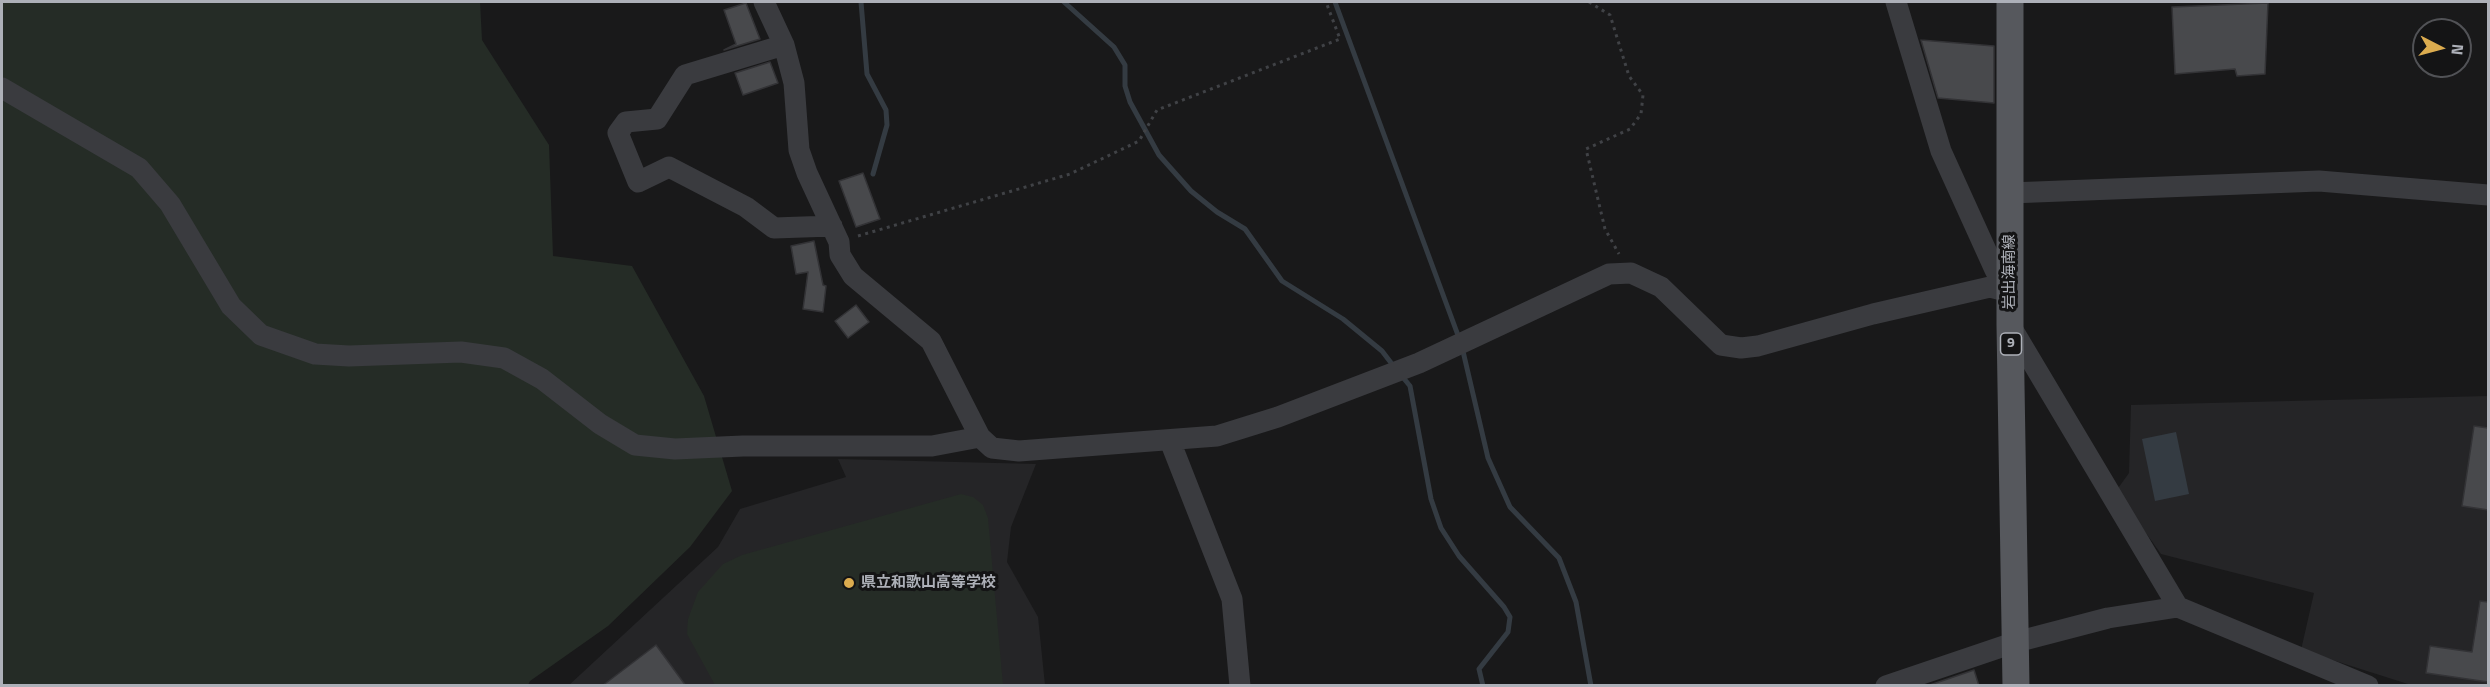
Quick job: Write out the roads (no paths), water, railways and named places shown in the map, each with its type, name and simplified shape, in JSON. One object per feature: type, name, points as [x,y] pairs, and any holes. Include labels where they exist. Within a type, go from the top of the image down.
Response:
[{"type":"main road","name":"岩出海南線","points":[[2010,2],[2010,325],[2016,686]]},
{"type":"street","points":[[764,2],[784,45],[794,83],[799,150],[835,234],[840,255],[853,276],[931,341],[980,437],[992,448],[1019,451],[1217,436],[1278,417],[1419,363],[1609,274],[1631,273],[1661,287],[1721,345],[1741,348],[1758,346],[1873,314],[1990,287],[2010,292]]},
{"type":"street","points":[[1896,2],[1941,152],[1995,270],[2010,292]]},
{"type":"street","points":[[784,45],[685,75],[657,119],[626,122],[618,133],[639,182],[669,167],[746,207],[774,228],[835,234]]},
{"type":"street","points":[[2,88],[139,168],[170,204],[231,306],[261,335],[315,354],[349,356],[461,352],[504,358],[542,379],[600,424],[635,445],[675,449],[743,446],[932,446],[980,437]]},
{"type":"street","points":[[2010,193],[2319,181],[2488,195]]},
{"type":"street","points":[[2010,325],[2178,607]]},
{"type":"street","points":[[1170,441],[1232,599],[1240,686]]},
{"type":"street","points":[[1886,686],[2016,642],[2108,618],[2178,607],[2368,686]]},
{"type":"waterway","points":[[861,2],[867,74],[886,110],[887,125],[873,174]]},
{"type":"waterway","points":[[1064,2],[1114,47],[1125,65],[1125,86],[1130,102],[1159,155],[1191,191],[1217,212],[1245,229],[1282,281],[1343,319],[1382,351],[1395,368]]},
{"type":"waterway","points":[[1335,2],[1459,338]]},
{"type":"waterway","points":[[1462,347],[1488,458],[1510,507],[1559,558],[1576,602],[1591,686]]},
{"type":"waterway","points":[[1401,375],[1410,386],[1431,499],[1441,528],[1459,556],[1504,607],[1510,617],[1508,632],[1479,669],[1483,686]]},
{"type":"place","name":"県立和歌山高等学校","points":[[849,583]]}]
